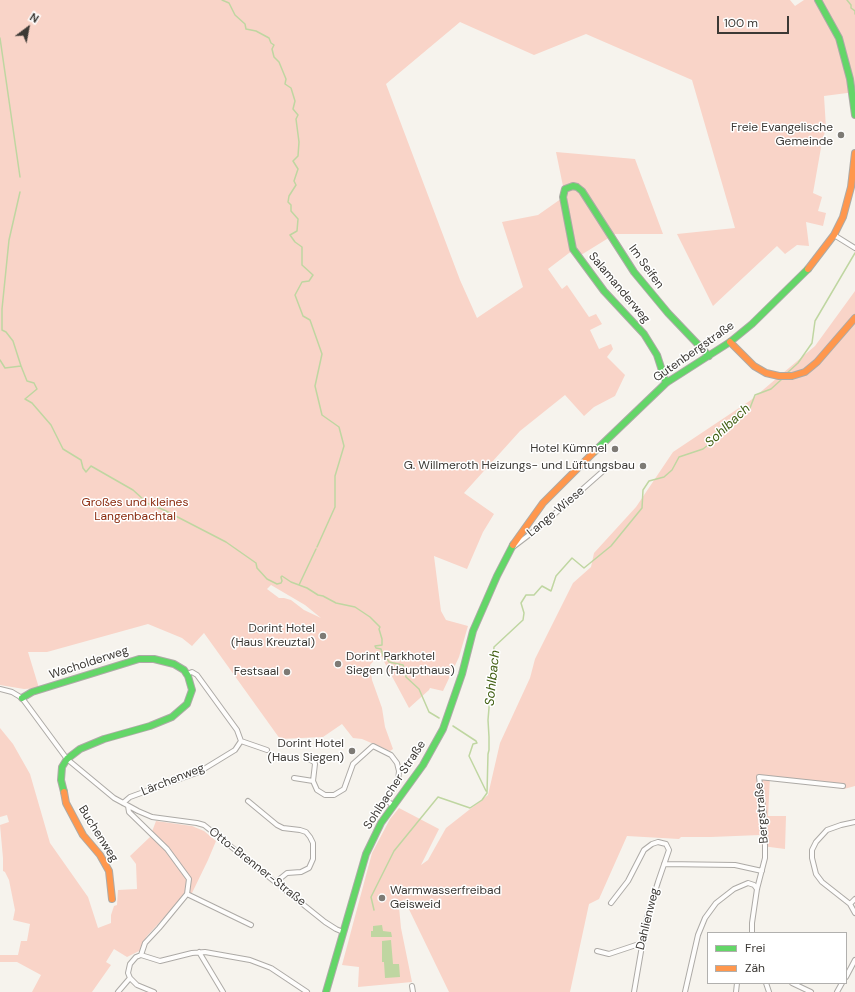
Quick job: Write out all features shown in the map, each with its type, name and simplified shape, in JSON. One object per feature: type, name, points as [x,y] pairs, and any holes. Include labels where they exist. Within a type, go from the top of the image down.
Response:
[{"type":"street","points":[[818,0],[838,38],[850,79],[855,115]]},
{"type":"street","name":"Gutenbergstraße","points":[[510,550],[530,519],[547,498],[594,451],[666,384],[730,342],[758,319],[802,276],[818,257],[834,234],[843,217],[848,202],[855,153]]},
{"type":"street","name":"Im Seifen","points":[[573,186],[582,191],[587,198],[634,272],[668,313],[709,356]]},
{"type":"street","name":"Salamanderweg","points":[[573,186],[565,189],[563,197],[573,249],[604,291],[644,334],[657,355],[666,384]]},
{"type":"street","points":[[834,234],[855,248]]},
{"type":"street","points":[[730,342],[754,366],[766,373],[779,376],[792,376],[805,372],[817,362],[855,318]]},
{"type":"street","name":"Lange Wiese","points":[[510,550],[542,525],[602,472]]},
{"type":"street","name":"Sohlbacher Straße","points":[[326,992],[366,854],[381,823],[423,765],[443,728],[462,674],[473,631],[510,550]]},
{"type":"street","name":"Wacholderweg","points":[[22,698],[32,692],[140,659],[154,659],[169,663],[178,666],[187,674]]},
{"type":"street","points":[[68,758],[80,749],[104,739],[150,726],[172,717],[187,704],[192,690],[187,674],[192,672],[197,675],[237,730],[241,741],[267,750]]},
{"type":"street","points":[[0,689],[12,692],[22,698]]},
{"type":"street","name":"Otto-Brenner-Straße","points":[[22,698],[68,758],[114,798],[152,817],[196,823],[204,826],[325,922],[343,932]]},
{"type":"street","name":"Lärchenweg","points":[[123,803],[130,797],[199,772],[235,750],[241,741]]},
{"type":"street","points":[[307,758],[315,764],[313,781],[317,790],[325,795],[334,796],[339,794],[347,785],[350,770],[353,764],[373,746],[391,754],[398,763],[398,781],[389,793],[387,800],[393,806]]},
{"type":"street","name":"Buchenweg","points":[[68,758],[62,767],[61,780],[66,803],[83,835],[100,855],[109,871],[112,899]]},
{"type":"street","name":"Bergstraße","points":[[752,932],[757,889],[765,858],[766,841],[759,777],[843,786]]},
{"type":"street","points":[[294,778],[313,781]]},
{"type":"street","points":[[248,801],[277,825],[283,828],[306,832],[313,843],[313,859],[309,868],[304,871],[287,873],[276,882]]},
{"type":"street","points":[[128,806],[129,812],[167,849],[189,879],[187,894],[145,943],[141,955]]},
{"type":"street","points":[[855,822],[827,830],[820,836],[812,850],[813,866],[819,878],[850,904],[855,912]]},
{"type":"street","name":"Dahlienweg","points":[[611,903],[628,881],[647,847],[658,842],[666,844],[669,850],[651,901],[634,992]]},
{"type":"street","points":[[664,864],[734,865],[762,871]]},
{"type":"street","points":[[685,992],[698,935],[705,918],[716,903],[734,889],[748,883],[754,885],[757,889]]},
{"type":"street","points":[[187,894],[251,925]]},
{"type":"street","points":[[850,904],[855,899]]},
{"type":"street","points":[[597,951],[609,954],[642,943]]},
{"type":"street","points":[[199,952],[223,992]]},
{"type":"street","points":[[154,992],[137,985],[130,978],[128,973],[130,964],[136,957],[141,955],[160,961],[199,952],[214,953],[250,960],[264,965],[307,992]]},
{"type":"street","points":[[847,976],[855,960]]},
{"type":"street","points":[[850,971],[855,974]]},
{"type":"street","points":[[118,992],[130,978]]},
{"type":"street","points":[[794,984],[811,992]]},
{"type":"street","points":[[412,986],[413,992]]},
{"type":"green space","name":"Großes und kleines Langenbachtal","points":[[0,0],[790,0],[795,6],[804,0],[855,0],[855,92],[824,96],[826,128],[813,193],[822,197],[818,211],[826,213],[823,226],[806,222],[809,246],[797,245],[785,254],[777,246],[713,306],[677,234],[735,228],[692,80],[586,34],[534,55],[460,22],[386,84],[460,280],[477,318],[523,287],[502,222],[538,215],[565,196],[556,152],[635,159],[663,234],[615,234],[581,255],[573,250],[548,269],[562,289],[567,285],[589,317],[596,314],[602,324],[590,330],[599,349],[611,344],[613,349],[607,357],[625,375],[615,396],[594,407],[584,416],[565,395],[520,431],[464,493],[494,514],[483,532],[467,569],[434,556],[441,611],[446,620],[468,626],[459,657],[443,691],[430,688],[409,708],[380,654],[370,665],[372,680],[382,708],[385,727],[393,749],[390,751],[362,739],[353,738],[342,724],[323,737],[280,739],[204,633],[192,646],[182,638],[148,624],[47,652],[28,652],[39,688],[24,689],[0,685]],"holes":[[[271,585],[305,605],[321,618],[304,610],[291,600],[279,598],[267,589]]]},
{"type":"green space","points":[[855,291],[855,786],[844,789],[770,777],[768,816],[786,816],[785,849],[762,846],[760,835],[681,837],[679,839],[627,836],[599,899],[589,904],[570,992],[449,992],[404,899],[399,907],[401,928],[412,982],[358,987],[359,967],[342,965],[372,853],[390,819],[399,808],[439,829],[421,865],[428,860],[446,828],[488,795],[500,743],[530,678],[535,659],[573,583],[591,567],[594,553],[636,507],[673,452],[751,400],[815,346]]},
{"type":"green space","points":[[0,728],[13,744],[30,774],[50,843],[88,897],[98,928],[111,923],[111,915],[114,906],[117,905],[118,890],[137,889],[136,864],[130,856],[150,837],[156,821],[192,826],[204,831],[216,841],[192,893],[182,898],[147,936],[143,942],[141,950],[127,957],[114,949],[106,962],[111,965],[92,992],[32,992],[41,975],[17,962],[0,962],[0,955],[18,955],[21,941],[27,941],[30,924],[13,920],[15,910],[9,880],[3,871],[0,825],[9,822],[7,815],[0,817]]},
{"type":"shaded area","points":[[382,925],[383,931],[391,932],[392,937],[371,937],[373,926]]},
{"type":"shaded area","points":[[391,940],[393,964],[399,964],[400,977],[385,978],[384,962],[382,962],[382,941]]},
{"type":"waterway","points":[[222,0],[229,3],[235,15],[245,24],[246,29],[256,31],[269,38],[271,43],[274,45],[272,49],[274,57],[279,62],[286,79],[285,84],[291,88],[295,101],[293,109],[298,115],[296,119],[299,142],[298,156],[293,161],[298,169],[294,181],[296,185],[289,196],[288,202],[291,205],[291,211],[298,219],[297,231],[290,235],[295,242],[302,247],[302,265],[313,275],[309,281],[302,282],[295,295],[303,316],[310,320],[322,354],[315,386],[322,415],[339,427],[344,446],[335,476],[335,507],[317,547]]},
{"type":"waterway","name":"Sohlbach","points":[[847,0],[851,5],[851,8],[855,11],[855,14]]},
{"type":"waterway","points":[[0,38],[20,177]]},
{"type":"waterway","points":[[20,192],[9,240],[2,309],[2,330],[6,332],[13,341],[21,366]]},
{"type":"waterway","name":"Sohlbach","points":[[786,374],[798,363],[812,343],[815,321],[855,253]]},
{"type":"waterway","points":[[0,360],[5,368],[21,366],[27,381],[34,383],[37,389],[25,399],[32,403],[51,425],[63,449],[81,460],[83,468],[86,472],[91,466],[133,490],[144,500],[144,502],[164,510],[226,542],[256,563],[257,568],[267,579],[277,584],[281,583],[282,576],[291,582],[307,588],[336,603],[355,607],[370,617],[380,627],[379,629],[382,645],[375,646],[376,648],[381,649],[383,656],[385,655],[389,662],[403,665],[406,677],[419,689],[429,712],[439,718]]},
{"type":"waterway","name":"Sohlbach","points":[[374,910],[371,897],[394,851],[438,797],[470,808],[482,800],[487,793],[489,750],[488,720],[494,647],[523,620],[524,613],[521,603],[526,595],[534,595],[542,586],[551,591],[556,576],[572,558],[584,568],[611,546],[642,508],[643,490],[649,481],[664,477],[672,470],[679,457],[703,449],[724,432],[736,414],[750,408],[755,395],[771,389],[782,379]]},
{"type":"waterway","points":[[299,585],[316,549]]},
{"type":"waterway","points":[[453,726],[476,741],[477,743],[473,744],[469,756],[486,791]]},
{"type":"traffic: fast","points":[[818,0],[839,38],[850,79],[855,115]]},
{"type":"traffic: fast","points":[[666,383],[657,355],[644,334],[604,291],[573,249],[563,197],[565,189],[573,186],[582,191],[634,272],[668,313],[709,356]]},
{"type":"traffic: fast","points":[[594,452],[666,383],[730,342],[752,324],[808,269]]},
{"type":"traffic: fast","points":[[326,992],[366,854],[381,823],[423,765],[443,729],[462,674],[473,631],[497,576],[513,545]]},
{"type":"traffic: fast","points":[[22,698],[32,692],[139,659],[154,659],[174,664],[184,670],[188,676],[192,690],[187,704],[172,717],[150,726],[104,739],[80,749],[67,759],[62,767],[61,780],[64,792]]},
{"type":"traffic: slow","points":[[808,269],[834,235],[843,217],[851,187],[855,153]]},
{"type":"traffic: slow","points":[[730,342],[754,366],[766,373],[779,376],[792,376],[805,372],[817,362],[855,318]]},
{"type":"traffic: slow","points":[[513,545],[543,503],[594,452]]},
{"type":"traffic: slow","points":[[64,792],[66,803],[83,835],[100,855],[109,871],[112,899]]},
{"type":"place","name":"Freie Evangelische Gemeinde","points":[[841,135]]},
{"type":"place","name":"Hotel Kümmel","points":[[615,449]]},
{"type":"place","name":"G. Willmeroth Heizungs- und Lüftungsbau","points":[[643,466]]},
{"type":"place","name":"Dorint Hotel (Haus Kreuztal)","points":[[323,636]]},
{"type":"place","name":"Dorint Parkhotel Siegen (Haupthaus)","points":[[338,664]]},
{"type":"place","name":"Festsaal","points":[[287,672]]},
{"type":"place","name":"Dorint Hotel (Haus Siegen)","points":[[352,751]]},
{"type":"place","name":"Warmwasserfreibad Geisweid","points":[[382,898]]}]
